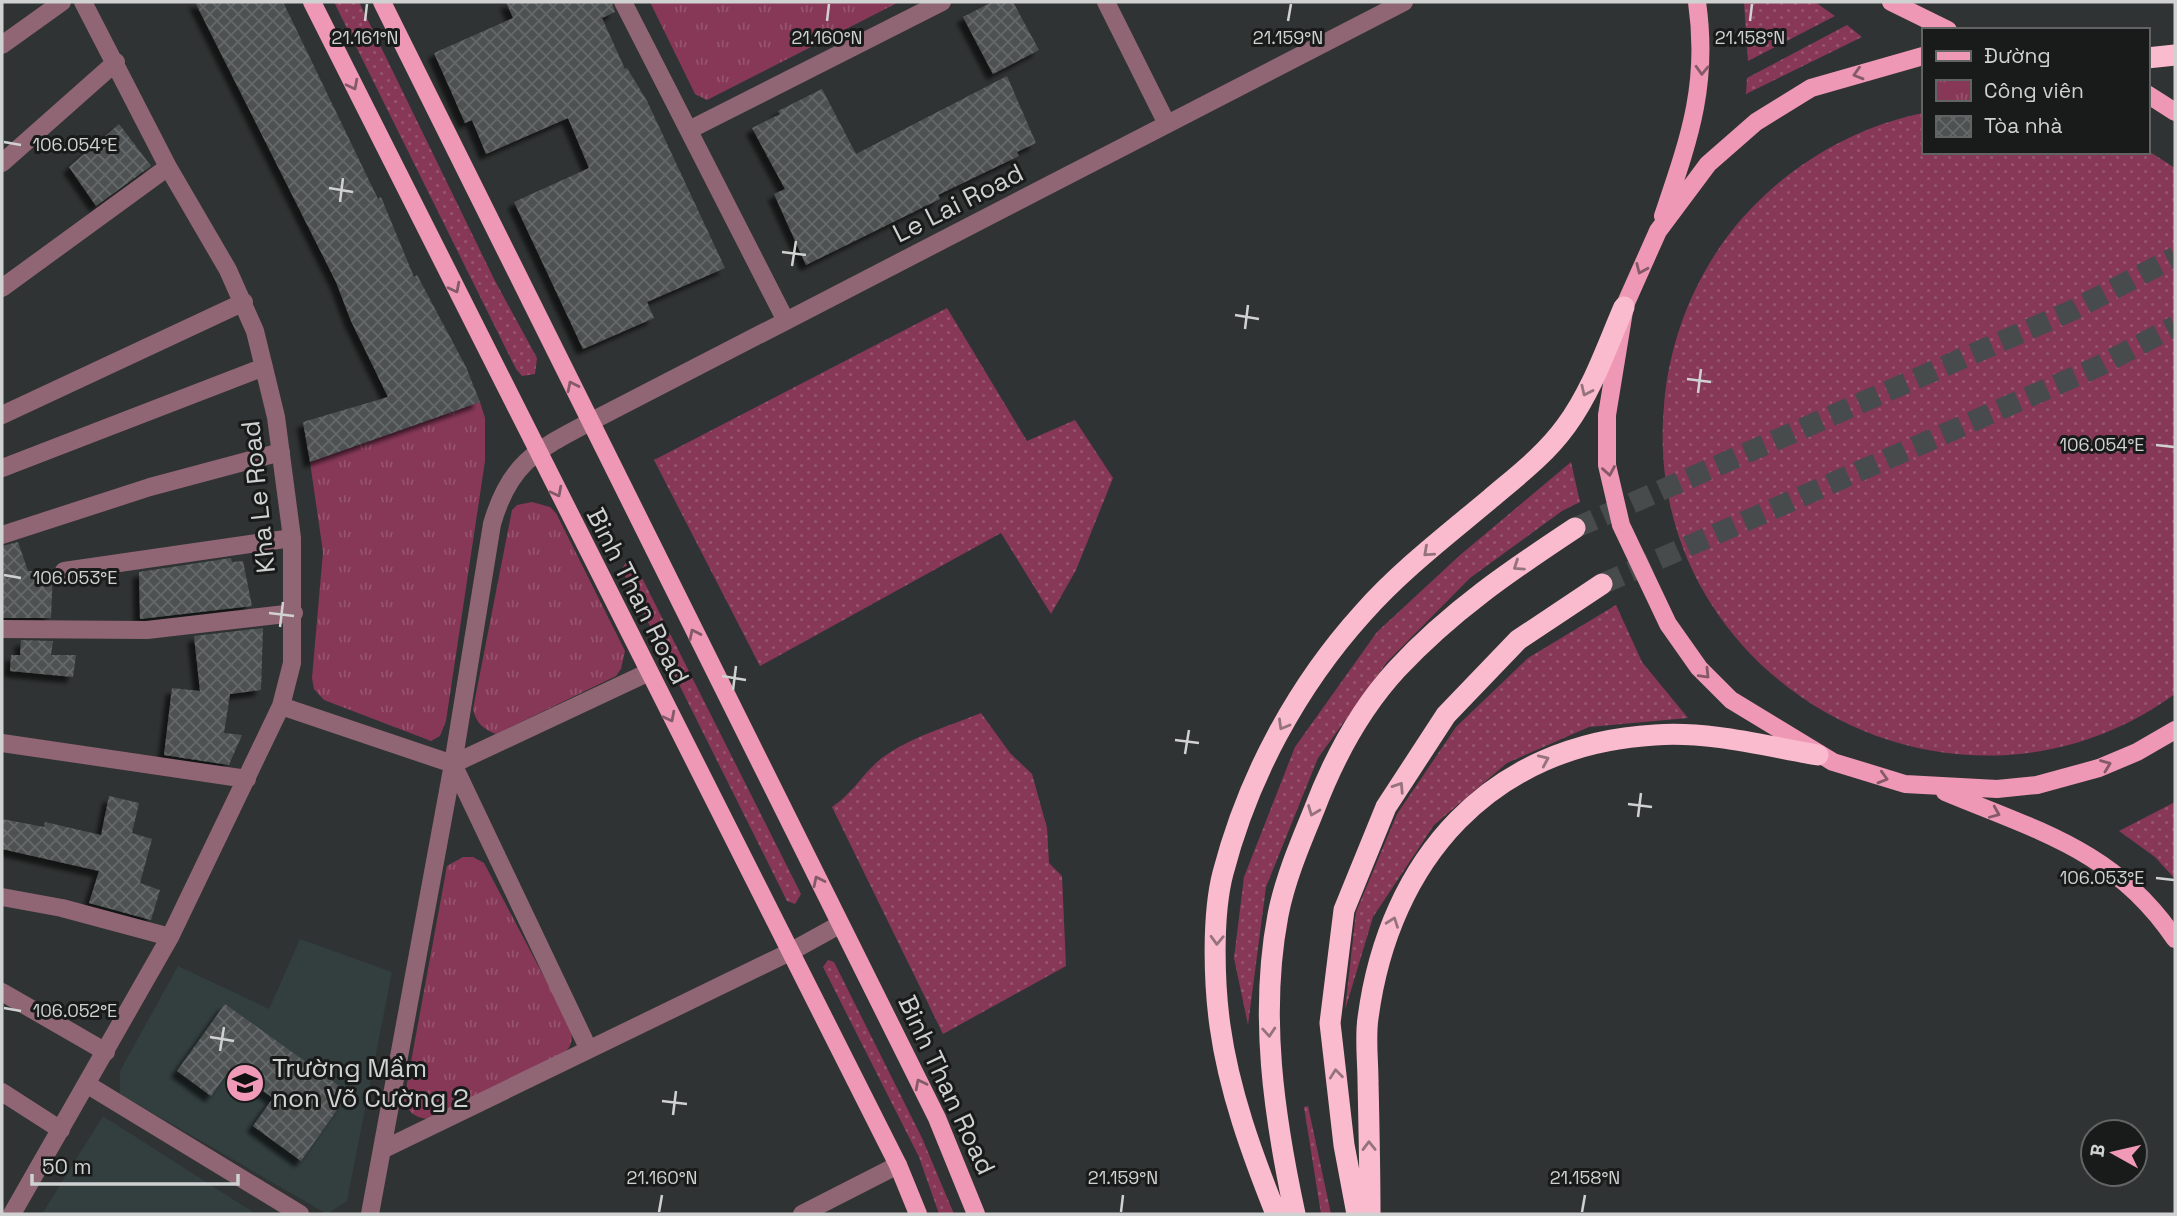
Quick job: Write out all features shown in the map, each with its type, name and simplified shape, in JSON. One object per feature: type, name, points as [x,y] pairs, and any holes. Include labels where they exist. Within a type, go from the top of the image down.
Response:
[{"type":"highway","points":[[2149,58],[2175,55]]},
{"type":"highway","points":[[1276,1214],[1253,1156],[1220,1025],[1216,976],[1222,875],[1249,796],[1291,711],[1363,612],[1449,533],[1534,462],[1566,426],[1583,399],[1624,307]]},
{"type":"highway","points":[[1295,1214],[1282,1154],[1268,1028],[1270,972],[1285,890],[1328,773],[1352,732],[1395,671],[1429,637],[1482,590],[1575,528]]},
{"type":"highway","points":[[1357,1214],[1343,1145],[1330,1023],[1344,910],[1386,807],[1446,715],[1518,640],[1602,584]]},
{"type":"highway","points":[[1370,1214],[1368,1020],[1375,978],[1401,900],[1441,836],[1486,796],[1536,762],[1591,744],[1657,735],[1685,735],[1818,755]]},
{"type":"main road","name":"Binh Than Road","points":[[312,2],[647,673],[898,1165],[918,1214]]},
{"type":"main road","name":"Binh Than Road","points":[[382,2],[937,1118],[976,1214]]},
{"type":"main road","points":[[1698,2],[1702,41],[1701,86],[1684,155],[1658,231],[1624,307],[1607,415],[1607,465],[1621,525],[1668,624],[1699,668],[1731,700],[1818,755],[1883,779],[1932,786],[1997,789],[2037,785],[2114,762],[2175,730]]},
{"type":"main road","points":[[1891,2],[1944,28]]},
{"type":"main road","points":[[1658,231],[1708,164],[1756,122],[1811,88],[1922,55]]},
{"type":"main road","points":[[2149,95],[2175,112]]},
{"type":"main road","points":[[1932,786],[2100,860],[2151,905],[2175,939]]},
{"type":"street","points":[[2,46],[62,2]]},
{"type":"street","name":"Kha Le Road","points":[[12,1214],[88,1085],[170,937],[281,706],[292,663],[292,538],[281,452],[264,367],[244,302],[168,167],[83,2]]},
{"type":"street","points":[[624,2],[786,321]]},
{"type":"street","points":[[689,130],[942,2]]},
{"type":"street","points":[[1106,2],[1167,124]]},
{"type":"street","name":"Le Lai Road","points":[[536,451],[1395,4]]},
{"type":"street","points":[[2,163],[116,62]]},
{"type":"street","points":[[2,288],[168,167]]},
{"type":"street","points":[[2,415],[244,302]]},
{"type":"street","points":[[2,468],[264,367]]},
{"type":"street","points":[[370,1214],[453,764],[492,524],[502,496],[536,451]]},
{"type":"street","points":[[2,535],[149,487],[281,452]]},
{"type":"street","points":[[64,571],[292,538]]},
{"type":"street","points":[[2,629],[147,630],[294,613]]},
{"type":"street","points":[[281,706],[453,764],[647,673]]},
{"type":"street","points":[[2,743],[247,779]]},
{"type":"street","points":[[453,764],[588,1048]]},
{"type":"street","points":[[2,897],[62,908],[170,937]]},
{"type":"street","points":[[382,1150],[790,952],[839,925]]},
{"type":"street","points":[[2,992],[106,1052]]},
{"type":"street","points":[[88,1085],[300,1214]]},
{"type":"street","points":[[2,1091],[61,1130]]},
{"type":"street","points":[[802,1214],[898,1165]]},
{"type":"shaded area","name":"Trường Mầm non Võ Cường 2","points":[[300,939],[392,972],[347,1201],[327,1214],[120,1094],[120,1071],[178,966],[269,1009]]},
{"type":"shaded area","points":[[103,1116],[256,1214],[42,1214]]},
{"type":"green space","points":[[334,2],[359,2],[494,279],[537,358],[535,374],[522,376],[516,369]]},
{"type":"green space","points":[[650,2],[899,2],[707,100],[695,94]]},
{"type":"green space","points":[[1744,2],[1815,2],[1835,16],[1748,61]]},
{"type":"green space","points":[[1847,25],[1862,37],[1746,94],[1747,78]]},
{"type":"green space","points":[[1922,113],[1922,154],[2149,154],[2149,151],[2175,168],[2175,694],[2088,739],[1998,755],[1909,746],[1827,713],[1756,660],[1702,589],[1670,503],[1664,405],[1667,382],[1677,337],[1704,272],[1730,233],[1749,211],[1792,172],[1841,142],[1895,120]]},
{"type":"green space","points":[[947,308],[1027,441],[1075,420],[1113,478],[1076,570],[1051,614],[1001,533],[760,666],[654,460]]},
{"type":"green space","points":[[480,402],[485,418],[485,461],[446,721],[440,736],[431,741],[324,700],[314,689],[312,678],[323,552],[310,462]]},
{"type":"green space","points":[[1571,462],[1580,502],[1562,511],[1470,578],[1387,662],[1318,758],[1266,887],[1248,1025],[1234,958],[1244,877],[1295,747],[1377,632],[1459,556]]},
{"type":"green space","points":[[532,502],[550,507],[556,513],[625,651],[621,669],[616,676],[496,734],[481,725],[473,709],[512,510],[517,505]]},
{"type":"green space","points":[[626,562],[636,566],[801,894],[795,904],[787,901],[624,574],[622,569]]},
{"type":"green space","points":[[1616,605],[1642,662],[1688,718],[1589,727],[1507,763],[1434,825],[1373,917],[1345,1010],[1356,912],[1397,814],[1456,727],[1528,658]]},
{"type":"green space","points":[[981,713],[1010,753],[1032,774],[1047,828],[1049,863],[1062,876],[1066,966],[943,1034],[832,807],[847,795],[872,767],[897,748]]},
{"type":"green space","points":[[2175,802],[2175,879],[2155,857],[2119,831]]},
{"type":"green space","points":[[463,857],[473,857],[484,863],[571,1028],[571,1041],[569,1048],[559,1057],[429,1119],[416,1116],[404,1100],[447,866]]},
{"type":"green space","points":[[828,960],[834,962],[922,1138],[954,1214],[939,1214],[919,1157],[823,967]]},
{"type":"green space","points":[[1308,1106],[1331,1214],[1321,1214],[1304,1107]]},
{"type":"building","points":[[195,2],[283,2],[378,199],[381,197],[414,277],[417,275],[466,367],[480,402],[310,462],[303,422],[388,397],[351,321],[336,282]]},
{"type":"building","points":[[506,2],[612,2],[615,12],[602,18],[625,69],[627,68],[647,101],[725,268],[647,302],[654,318],[583,349],[514,202],[589,168],[568,118],[486,154],[472,120],[465,123],[434,53],[513,18]]},
{"type":"building","points":[[992,2],[1013,2],[1039,50],[993,74],[963,17]]},
{"type":"building","points":[[1007,76],[1036,143],[1017,152],[1019,156],[938,195],[940,199],[806,265],[774,194],[785,189],[752,128],[780,114],[778,111],[822,89],[856,154]]},
{"type":"building","points":[[119,124],[151,166],[96,206],[69,167]]},
{"type":"building","points":[[18,542],[28,571],[53,571],[51,618],[2,618],[2,546]]},
{"type":"building","points":[[231,558],[232,562],[243,561],[252,606],[140,619],[139,572]]},
{"type":"building","points":[[263,628],[261,690],[230,694],[224,733],[242,735],[229,765],[164,755],[172,688],[200,691],[194,636]]},
{"type":"building","points":[[21,640],[53,641],[51,655],[76,655],[73,677],[10,671],[11,655],[20,655]]},
{"type":"building","points":[[109,796],[139,803],[132,833],[152,839],[140,883],[160,890],[151,920],[89,903],[99,871],[2,849],[2,819],[44,827],[45,822],[101,835]]},
{"type":"building","points":[[225,1004],[349,1093],[301,1161],[253,1126],[273,1098],[231,1068],[211,1096],[177,1071]]},
{"type":"tunnel","points":[[1575,528],[2073,310],[2175,257]]},
{"type":"tunnel","points":[[1602,584],[2099,366],[2175,326]]},
{"type":"place","name":"Trường Mầm non Võ Cường 2","points":[[245,1083]]}]
